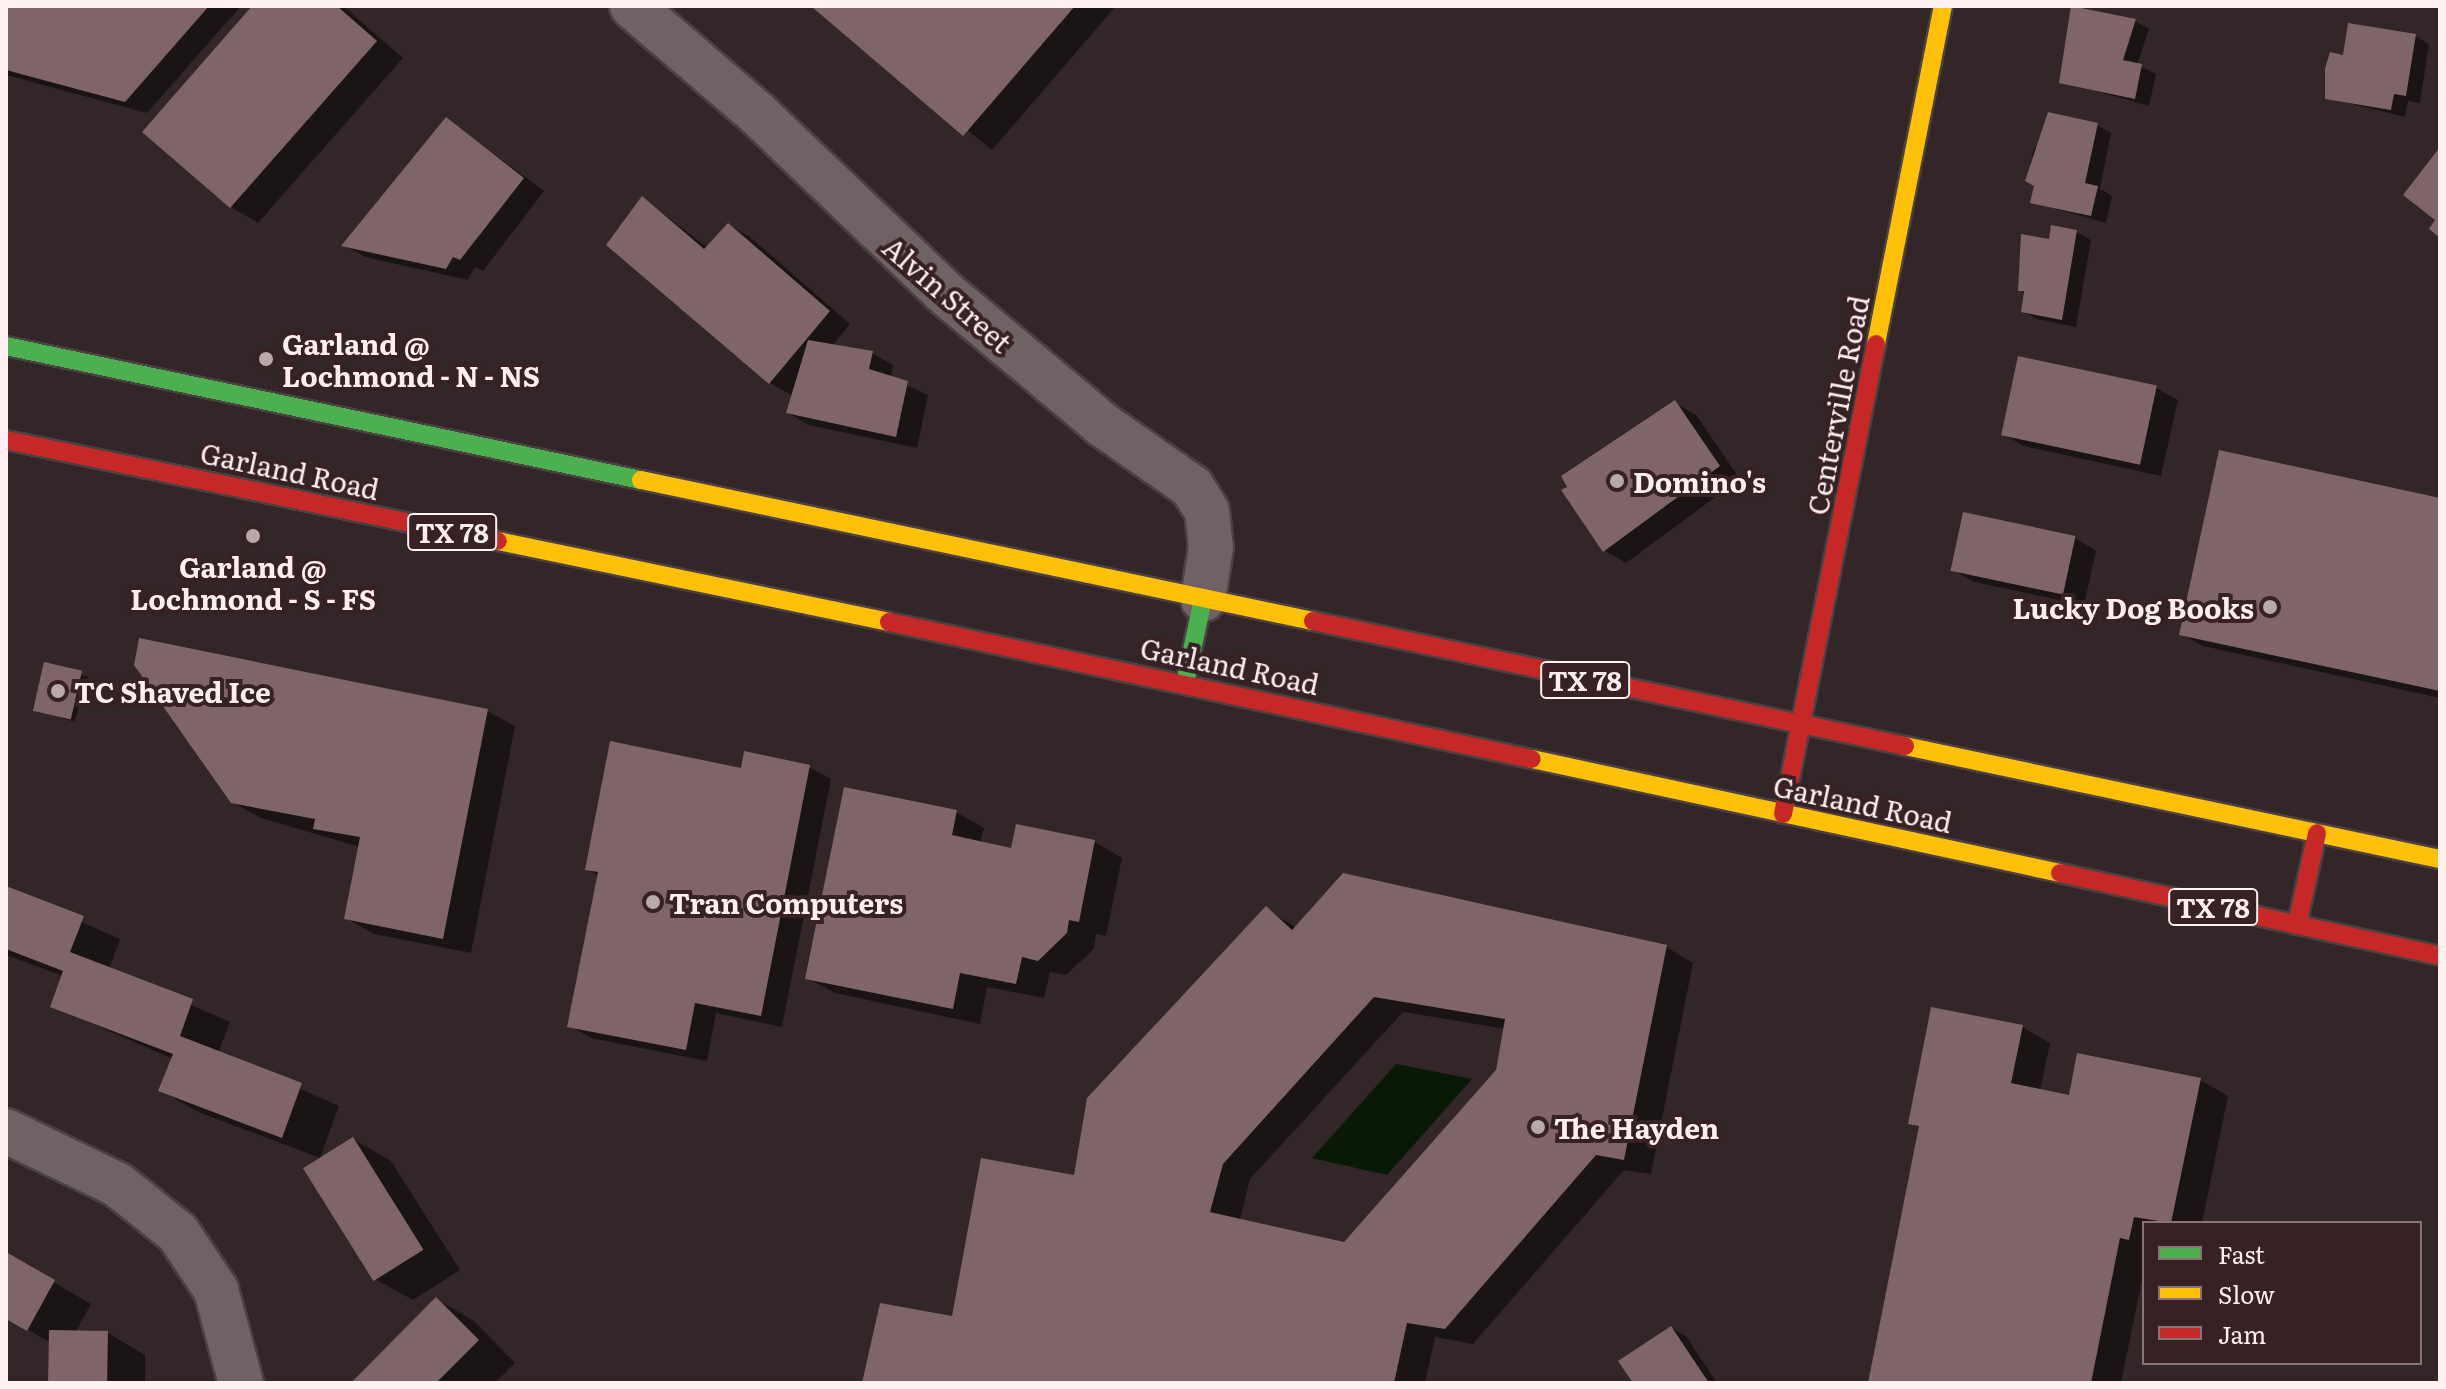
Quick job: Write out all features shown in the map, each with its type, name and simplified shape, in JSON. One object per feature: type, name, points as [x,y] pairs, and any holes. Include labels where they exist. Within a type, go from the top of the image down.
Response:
[{"type":"main road","name":"Centerville Road","points":[[1783,814],[1943,6]]},
{"type":"main road","name":"Garland Road","points":[[6,346],[1800,727],[2440,859]]},
{"type":"main road","name":"Garland Road","points":[[6,440],[1185,683],[2440,956]]},
{"type":"main road","points":[[1185,683],[1203,599]]},
{"type":"main road","points":[[2297,925],[2317,833]]},
{"type":"street","name":"Alvin Street","points":[[632,6],[758,114],[944,292],[1103,425],[1192,487],[1207,511],[1210,535],[1203,599]]},
{"type":"street","points":[[6,1131],[118,1185],[178,1233],[216,1290],[241,1383]]},
{"type":"shaded area","points":[[1396,1064],[1472,1079],[1387,1175],[1312,1158]]},
{"type":"building","points":[[6,6],[209,6],[125,102],[6,70]]},
{"type":"building","points":[[252,6],[337,6],[377,41],[230,208],[142,132]]},
{"type":"building","points":[[811,6],[1075,6],[963,136]]},
{"type":"building","points":[[2071,6],[2136,19],[2123,60],[2142,64],[2135,99],[2059,83]]},
{"type":"building","points":[[2348,23],[2416,34],[2406,96],[2394,94],[2391,110],[2325,99],[2325,69],[2330,52],[2343,55]]},
{"type":"building","points":[[2048,112],[2098,123],[2085,183],[2098,186],[2091,216],[2030,203],[2034,186],[2025,181]]},
{"type":"building","points":[[446,117],[524,178],[460,260],[453,257],[446,269],[341,246]]},
{"type":"building","points":[[2440,147],[2440,238],[2429,229],[2435,220],[2403,195]]},
{"type":"building","points":[[642,196],[704,249],[728,223],[830,311],[769,384],[606,245]]},
{"type":"building","points":[[2051,225],[2077,230],[2062,320],[2021,312],[2024,291],[2018,291],[2021,234],[2049,239]]},
{"type":"building","points":[[808,340],[873,351],[869,369],[908,381],[896,437],[786,413]]},
{"type":"building","points":[[2018,356],[2157,386],[2140,465],[2001,435]]},
{"type":"building","points":[[1675,400],[1720,466],[1603,552],[1561,490],[1567,487],[1561,476]]},
{"type":"building","points":[[2219,450],[2440,498],[2440,691],[2179,635]]},
{"type":"building","points":[[1963,512],[2075,536],[2063,595],[1951,571]]},
{"type":"building","points":[[139,638],[488,709],[443,939],[344,919],[360,837],[313,829],[315,819],[231,803],[134,665]]},
{"type":"building","name":"TC Shaved Ice","points":[[44,662],[82,671],[71,719],[33,711]]},
{"type":"building","name":"Tran Computers","points":[[610,741],[741,768],[744,751],[810,765],[761,1016],[695,1003],[686,1050],[567,1027],[598,872],[585,870]]},
{"type":"building","points":[[844,787],[957,810],[952,835],[1011,848],[1016,824],[1095,840],[1079,922],[1069,920],[1067,933],[1038,961],[1022,957],[1016,984],[960,973],[953,1009],[805,979]]},
{"type":"building","name":"The Hayden","points":[[1343,873],[1667,945],[1624,1160],[1596,1155],[1445,1329],[1407,1323],[1394,1383],[862,1383],[880,1303],[952,1316],[981,1158],[1074,1175],[1087,1098],[1266,906],[1292,930]],"holes":[[[1374,997],[1505,1019],[1496,1070],[1344,1242],[1210,1212],[1223,1164]]]},
{"type":"building","points":[[6,886],[84,916],[70,952],[193,999],[180,1036],[302,1083],[282,1138],[158,1091],[173,1054],[50,1007],[63,971],[6,949]]},
{"type":"building","points":[[1931,1007],[2023,1025],[2011,1083],[2069,1095],[2077,1053],[2201,1078],[2171,1221],[2134,1217],[2129,1240],[2120,1238],[2091,1383],[1868,1383],[1919,1126],[1908,1124]]},
{"type":"building","points":[[353,1137],[423,1250],[373,1281],[303,1168]]},
{"type":"building","points":[[6,1252],[55,1280],[27,1331],[6,1319]]},
{"type":"building","points":[[436,1297],[479,1340],[436,1383],[351,1383]]},
{"type":"building","points":[[1671,1326],[1709,1383],[1633,1383],[1618,1361]]},
{"type":"building","points":[[49,1330],[108,1331],[107,1383],[48,1383]]},
{"type":"traffic: fast","points":[[6,346],[641,480]]},
{"type":"traffic: fast","points":[[1185,683],[1203,599]]},
{"type":"traffic: slow","points":[[1876,344],[1943,6]]},
{"type":"traffic: slow","points":[[641,480],[1313,621]]},
{"type":"traffic: slow","points":[[498,541],[889,622]]},
{"type":"traffic: slow","points":[[1905,746],[2440,859]]},
{"type":"traffic: slow","points":[[1532,759],[2060,873]]},
{"type":"traffic: jam","points":[[1783,814],[1876,344]]},
{"type":"traffic: jam","points":[[6,440],[498,541]]},
{"type":"traffic: jam","points":[[1313,621],[1905,746]]},
{"type":"traffic: jam","points":[[889,622],[1532,759]]},
{"type":"traffic: jam","points":[[2297,925],[2317,833]]},
{"type":"traffic: jam","points":[[2060,873],[2440,956]]},
{"type":"place","name":"Garland @ Lochmond - N - NS","points":[[266,359]]},
{"type":"place","name":"Domino's","points":[[1617,481]]},
{"type":"place","name":"Garland @ Lochmond - S - FS","points":[[253,536]]},
{"type":"place","name":"Lucky Dog Books","points":[[2270,607]]},
{"type":"place","name":"TC Shaved Ice","points":[[58,691]]},
{"type":"place","name":"Tran Computers","points":[[653,902]]},
{"type":"place","name":"The Hayden","points":[[1538,1127]]}]
